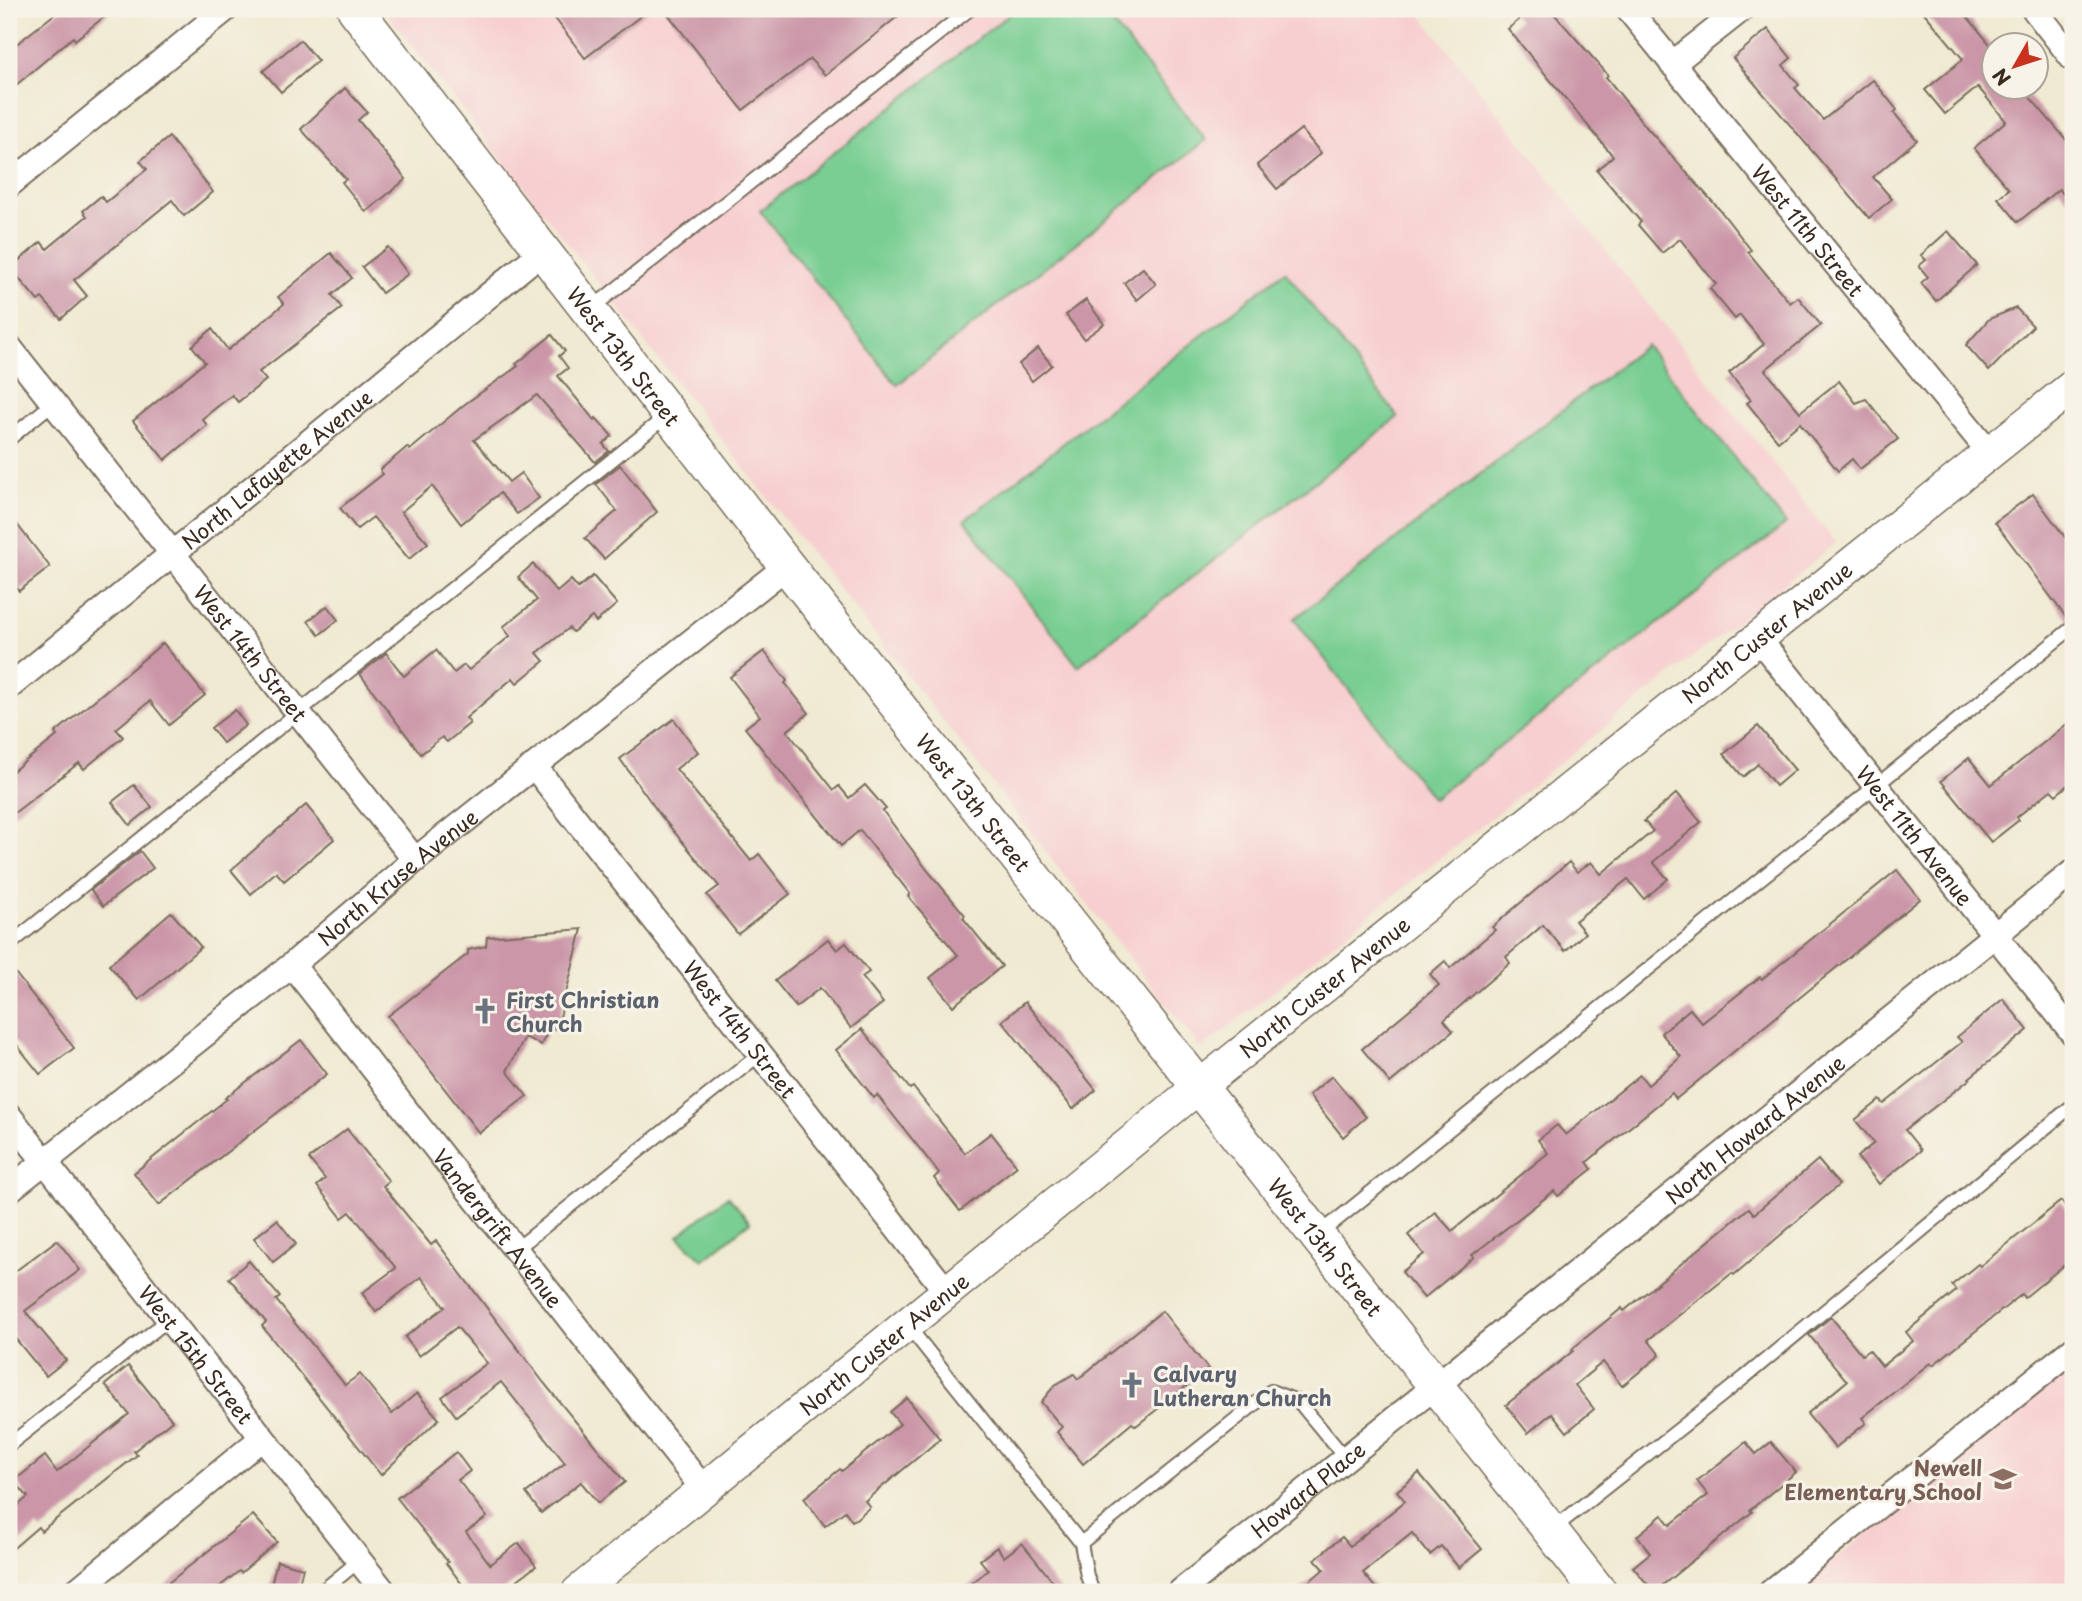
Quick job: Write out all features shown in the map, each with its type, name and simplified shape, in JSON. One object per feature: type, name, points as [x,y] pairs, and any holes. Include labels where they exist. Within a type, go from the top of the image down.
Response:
[{"type":"main road","name":"West 13th Street","points":[[355,9],[787,566],[1599,1592]]},
{"type":"street","points":[[9,185],[226,9]]},
{"type":"street","name":"West 11th Street","points":[[1628,9],[1990,453]]},
{"type":"street","points":[[1672,64],[1742,9]]},
{"type":"street","points":[[2034,9],[2073,59]]},
{"type":"street","name":"North Lafayette Avenue","points":[[9,687],[543,251]]},
{"type":"street","name":"West 14th Street","points":[[9,348],[415,860]]},
{"type":"street","name":"North Custer Avenue","points":[[578,1592],[1200,1086],[2073,386]]},
{"type":"street","name":"North Kruse Avenue","points":[[9,1190],[292,965],[415,860],[787,566]]},
{"type":"street","name":"West 11th Avenue","points":[[1758,638],[2073,1033]]},
{"type":"street","name":"West 14th Street","points":[[534,766],[947,1292]]},
{"type":"street","name":"North Howard Avenue","points":[[1436,1386],[2073,872]]},
{"type":"street","name":"Vandergrift Avenue","points":[[292,965],[705,1491]]},
{"type":"street","name":"West 15th Street","points":[[9,1116],[384,1592]]},
{"type":"street","points":[[1771,1592],[2073,1349]]},
{"type":"street","name":"Howard Place","points":[[1180,1592],[1436,1386]]},
{"type":"street","points":[[75,1592],[262,1438]]},
{"type":"lane","points":[[589,310],[970,9]]},
{"type":"lane","points":[[9,439],[53,403]]},
{"type":"lane","points":[[9,945],[670,414]]},
{"type":"lane","points":[[1318,1236],[2073,628]]},
{"type":"lane","points":[[515,1250],[760,1054]]},
{"type":"lane","points":[[1551,1531],[1745,1377],[2073,1105]]},
{"type":"lane","points":[[9,1445],[169,1319]]},
{"type":"lane","points":[[907,1325],[1081,1543],[1093,1592]]},
{"type":"lane","points":[[1081,1543],[1271,1391],[1299,1402],[1346,1459]]},
{"type":"lane","points":[[321,1592],[360,1560]]},
{"type":"shaded area","points":[[383,9],[1416,9],[1836,543],[1201,1049]]},
{"type":"shaded area","name":"Newell Elementary School","points":[[2073,1366],[2073,1592],[1794,1592]]},
{"type":"green space","points":[[1016,9],[1102,9],[1206,140],[897,385],[760,211]]},
{"type":"green space","points":[[1285,271],[1398,417],[1078,666],[965,520]]},
{"type":"green space","points":[[1646,345],[1786,524],[1433,799],[1294,619]]},
{"type":"green space","points":[[728,1196],[750,1222],[703,1260],[678,1236]]},
{"type":"building","points":[[61,9],[114,9],[75,40],[73,37],[9,91],[9,50]]},
{"type":"building","points":[[548,9],[650,9],[585,58]]},
{"type":"building","points":[[664,9],[907,9],[825,75],[810,59],[743,110]]},
{"type":"building","points":[[1509,9],[1550,9],[1608,75],[1606,77],[1647,128],[1719,209],[1751,250],[1748,252],[1790,303],[1798,297],[1821,325],[1765,370],[1800,412],[1839,381],[1856,403],[1866,399],[1898,439],[1860,469],[1852,459],[1838,471],[1800,423],[1778,441],[1747,403],[1751,400],[1729,373],[1764,344],[1740,315],[1735,319],[1710,289],[1716,284],[1680,239],[1662,253],[1638,225],[1641,222],[1597,170],[1613,156],[1508,29],[1519,20]]},
{"type":"building","points":[[1921,9],[1961,9],[1980,32],[1980,89],[1978,87],[1945,114],[1925,90],[1963,59]]},
{"type":"building","points":[[1768,29],[1791,58],[1783,65],[1799,85],[1795,88],[1823,120],[1873,80],[1897,110],[1894,113],[1917,140],[1873,177],[1892,199],[1869,218],[1733,58]]},
{"type":"building","points":[[300,40],[318,61],[281,92],[263,71]]},
{"type":"building","points":[[345,88],[367,112],[358,120],[406,179],[366,212],[342,182],[346,179],[301,129]]},
{"type":"building","points":[[1990,102],[2034,102],[2064,137],[2073,150],[2073,205],[2059,189],[2018,222],[1998,198],[2009,189],[1974,148],[2006,121]]},
{"type":"building","points":[[1301,129],[1321,153],[1277,189],[1257,165]]},
{"type":"building","points":[[169,137],[213,192],[184,216],[172,200],[74,280],[87,296],[61,319],[42,298],[38,301],[10,268],[41,242],[47,249],[87,216],[83,211],[101,196],[106,202],[147,169],[140,161]]},
{"type":"building","points":[[1948,231],[1977,265],[1936,301],[1921,283],[1928,277],[1919,266],[1926,260],[1921,255]]},
{"type":"building","points":[[388,247],[408,274],[382,293],[362,267]]},
{"type":"building","points":[[331,253],[352,278],[332,295],[342,308],[259,372],[266,380],[238,402],[232,395],[202,419],[207,425],[165,460],[133,421],[205,362],[192,346],[212,329],[228,350],[284,304],[278,297]]},
{"type":"building","points":[[1143,268],[1156,284],[1137,300],[1124,283]]},
{"type":"building","points":[[1086,300],[1104,324],[1084,339],[1066,315]]},
{"type":"building","points":[[2016,308],[2033,326],[1989,371],[1966,345],[1989,319]]},
{"type":"building","points":[[552,335],[565,351],[559,356],[568,368],[558,376],[594,420],[596,418],[612,436],[603,444],[609,451],[595,462],[537,395],[474,440],[509,482],[521,473],[539,498],[517,514],[500,493],[461,524],[432,486],[401,512],[428,543],[409,559],[373,517],[357,529],[340,508],[383,474],[380,470],[407,447],[410,450],[465,404],[518,366],[516,364]]},
{"type":"building","points":[[1038,348],[1052,365],[1032,381],[1019,364]]},
{"type":"building","points":[[620,465],[657,512],[604,559],[585,538],[617,511],[596,484]]},
{"type":"building","points":[[2033,494],[2073,548],[2073,618],[2068,620],[1995,522]]},
{"type":"building","points":[[9,514],[50,567],[19,591],[9,577]]},
{"type":"building","points":[[533,564],[557,592],[571,580],[578,588],[593,576],[617,604],[596,622],[592,617],[573,632],[569,628],[537,653],[544,661],[517,683],[513,678],[466,718],[470,723],[447,742],[442,737],[421,754],[360,674],[386,653],[404,676],[436,650],[454,673],[464,665],[469,670],[510,636],[503,627],[537,600],[518,577]]},
{"type":"building","points":[[327,606],[338,620],[319,635],[308,621]]},
{"type":"building","points":[[163,643],[205,695],[169,725],[150,701],[116,729],[123,737],[84,769],[79,763],[9,817],[9,774],[57,736],[55,733]]},
{"type":"building","points":[[764,651],[809,713],[787,731],[834,790],[839,786],[849,798],[865,785],[886,809],[883,811],[1002,966],[953,1006],[930,978],[958,955],[908,896],[910,894],[860,830],[841,846],[745,728],[760,716],[730,677]]},
{"type":"building","points":[[235,710],[246,725],[223,743],[211,728]]},
{"type":"building","points":[[674,719],[698,752],[676,769],[751,861],[759,854],[790,894],[738,934],[707,895],[719,886],[661,816],[620,759]]},
{"type":"building","points":[[2073,719],[2073,781],[2056,795],[2051,790],[1991,842],[1941,781],[1969,758],[1991,785]]},
{"type":"building","points":[[1758,726],[1795,770],[1776,786],[1758,764],[1743,777],[1724,754]]},
{"type":"building","points":[[134,785],[152,807],[130,825],[112,802]]},
{"type":"building","points":[[1677,793],[1701,822],[1653,862],[1668,879],[1644,899],[1628,879],[1575,921],[1585,933],[1565,951],[1543,925],[1506,957],[1510,963],[1444,1020],[1453,1031],[1390,1083],[1362,1049],[1439,985],[1430,974],[1445,961],[1450,968],[1495,930],[1492,927],[1569,862],[1577,872],[1591,862],[1601,874],[1653,831],[1644,821]]},
{"type":"building","points":[[306,805],[334,839],[284,881],[276,872],[251,894],[231,870]]},
{"type":"building","points":[[140,851],[153,868],[103,906],[91,890]]},
{"type":"building","points":[[1897,870],[1920,899],[1676,1099],[1672,1093],[1587,1162],[1592,1169],[1558,1196],[1554,1191],[1472,1255],[1474,1257],[1424,1298],[1402,1272],[1424,1254],[1408,1235],[1435,1212],[1452,1231],[1548,1153],[1538,1140],[1557,1125],[1566,1135],[1640,1075],[1648,1085],[1681,1057],[1661,1033],[1690,1009],[1702,1023],[1760,977],[1762,979]]},
{"type":"building","points":[[171,912],[201,947],[139,1000],[109,965]]},
{"type":"building","points":[[582,929],[557,1029],[549,1029],[541,1045],[525,1037],[507,1071],[527,1096],[479,1133],[388,1016],[468,954],[468,950],[486,946],[487,937]]},
{"type":"building","points":[[828,939],[837,950],[846,943],[869,972],[862,977],[883,1003],[851,1028],[820,988],[796,1007],[775,981]]},
{"type":"building","points":[[9,965],[74,1048],[40,1074],[9,1035]]},
{"type":"building","points":[[2003,999],[2028,1030],[1905,1130],[1921,1150],[1879,1184],[1857,1157],[1874,1143],[1855,1120],[1880,1100],[1884,1104],[1962,1042],[1957,1037]]},
{"type":"building","points":[[1025,1002],[1096,1090],[1073,1109],[1002,1021]]},
{"type":"building","points":[[862,1029],[910,1089],[913,1087],[965,1153],[991,1133],[1017,1166],[960,1211],[934,1178],[939,1173],[877,1095],[874,1098],[836,1050]]},
{"type":"building","points":[[301,1040],[327,1074],[159,1205],[134,1173]]},
{"type":"building","points":[[1332,1076],[1366,1117],[1343,1137],[1309,1095]]},
{"type":"building","points":[[347,1129],[389,1181],[383,1186],[431,1245],[436,1241],[544,1383],[625,1482],[598,1503],[581,1482],[541,1513],[526,1493],[565,1463],[501,1382],[456,1416],[442,1397],[487,1363],[457,1327],[419,1356],[405,1337],[445,1307],[421,1277],[376,1312],[362,1293],[396,1268],[350,1212],[342,1218],[317,1186],[325,1179],[309,1159]]},
{"type":"building","points":[[1818,1160],[1839,1185],[1734,1275],[1732,1273],[1648,1340],[1660,1355],[1622,1386],[1603,1362],[1575,1385],[1594,1409],[1567,1432],[1552,1413],[1528,1433],[1506,1405],[1622,1308],[1624,1311],[1749,1208],[1754,1214]]},
{"type":"building","points":[[2061,1201],[2073,1216],[2073,1258],[2024,1298],[2022,1294],[1933,1365],[1930,1363],[1862,1418],[1866,1423],[1835,1448],[1807,1414],[1847,1381],[1809,1335],[1831,1317],[1862,1355],[1869,1350],[1882,1366],[1913,1341],[1906,1332],[1956,1291],[1952,1285]]},
{"type":"building","points":[[277,1220],[296,1244],[273,1262],[254,1238]]},
{"type":"building","points":[[57,1240],[80,1270],[25,1311],[66,1360],[46,1376],[9,1331],[9,1276]]},
{"type":"building","points":[[249,1261],[280,1297],[276,1300],[345,1385],[360,1374],[392,1414],[417,1393],[439,1419],[381,1475],[262,1326],[266,1322],[229,1278]]},
{"type":"building","points":[[1162,1311],[1208,1369],[1136,1426],[1132,1423],[1083,1464],[1057,1432],[1062,1427],[1041,1402],[1055,1385],[1074,1374],[1078,1379]]},
{"type":"building","points":[[128,1366],[172,1420],[134,1451],[137,1455],[41,1531],[38,1527],[9,1552],[9,1513],[28,1497],[14,1481],[45,1456],[57,1472],[129,1414],[105,1385]]},
{"type":"building","points":[[907,1398],[940,1439],[865,1501],[870,1507],[856,1519],[852,1521],[845,1511],[825,1526],[804,1498],[900,1424],[890,1412]]},
{"type":"building","points":[[1746,1442],[1756,1454],[1771,1442],[1796,1472],[1750,1510],[1752,1512],[1654,1592],[1633,1567],[1650,1553],[1637,1536],[1662,1515],[1670,1525],[1708,1495],[1697,1481]]},
{"type":"building","points":[[456,1452],[470,1471],[458,1480],[487,1517],[466,1532],[490,1564],[519,1543],[536,1566],[501,1592],[468,1592],[446,1563],[448,1562],[397,1498]]},
{"type":"building","points":[[1419,1473],[1482,1549],[1459,1568],[1441,1546],[1430,1555],[1412,1533],[1363,1573],[1379,1592],[1297,1592],[1324,1569],[1315,1559],[1342,1537],[1350,1546],[1405,1501],[1397,1491]]},
{"type":"building","points":[[253,1515],[277,1542],[241,1573],[239,1571],[213,1592],[157,1592]]},
{"type":"building","points":[[1022,1543],[1061,1592],[961,1592],[988,1570],[980,1560],[997,1547],[1004,1557]]},
{"type":"building","points":[[277,1561],[303,1568],[297,1592],[270,1589]]},
{"type":"place","name":"First Christian Church","points":[[485,1011]]},
{"type":"place","name":"Calvary Lutheran Church","points":[[1132,1385]]},
{"type":"place","name":"Newell Elementary School","points":[[2003,1479]]}]
